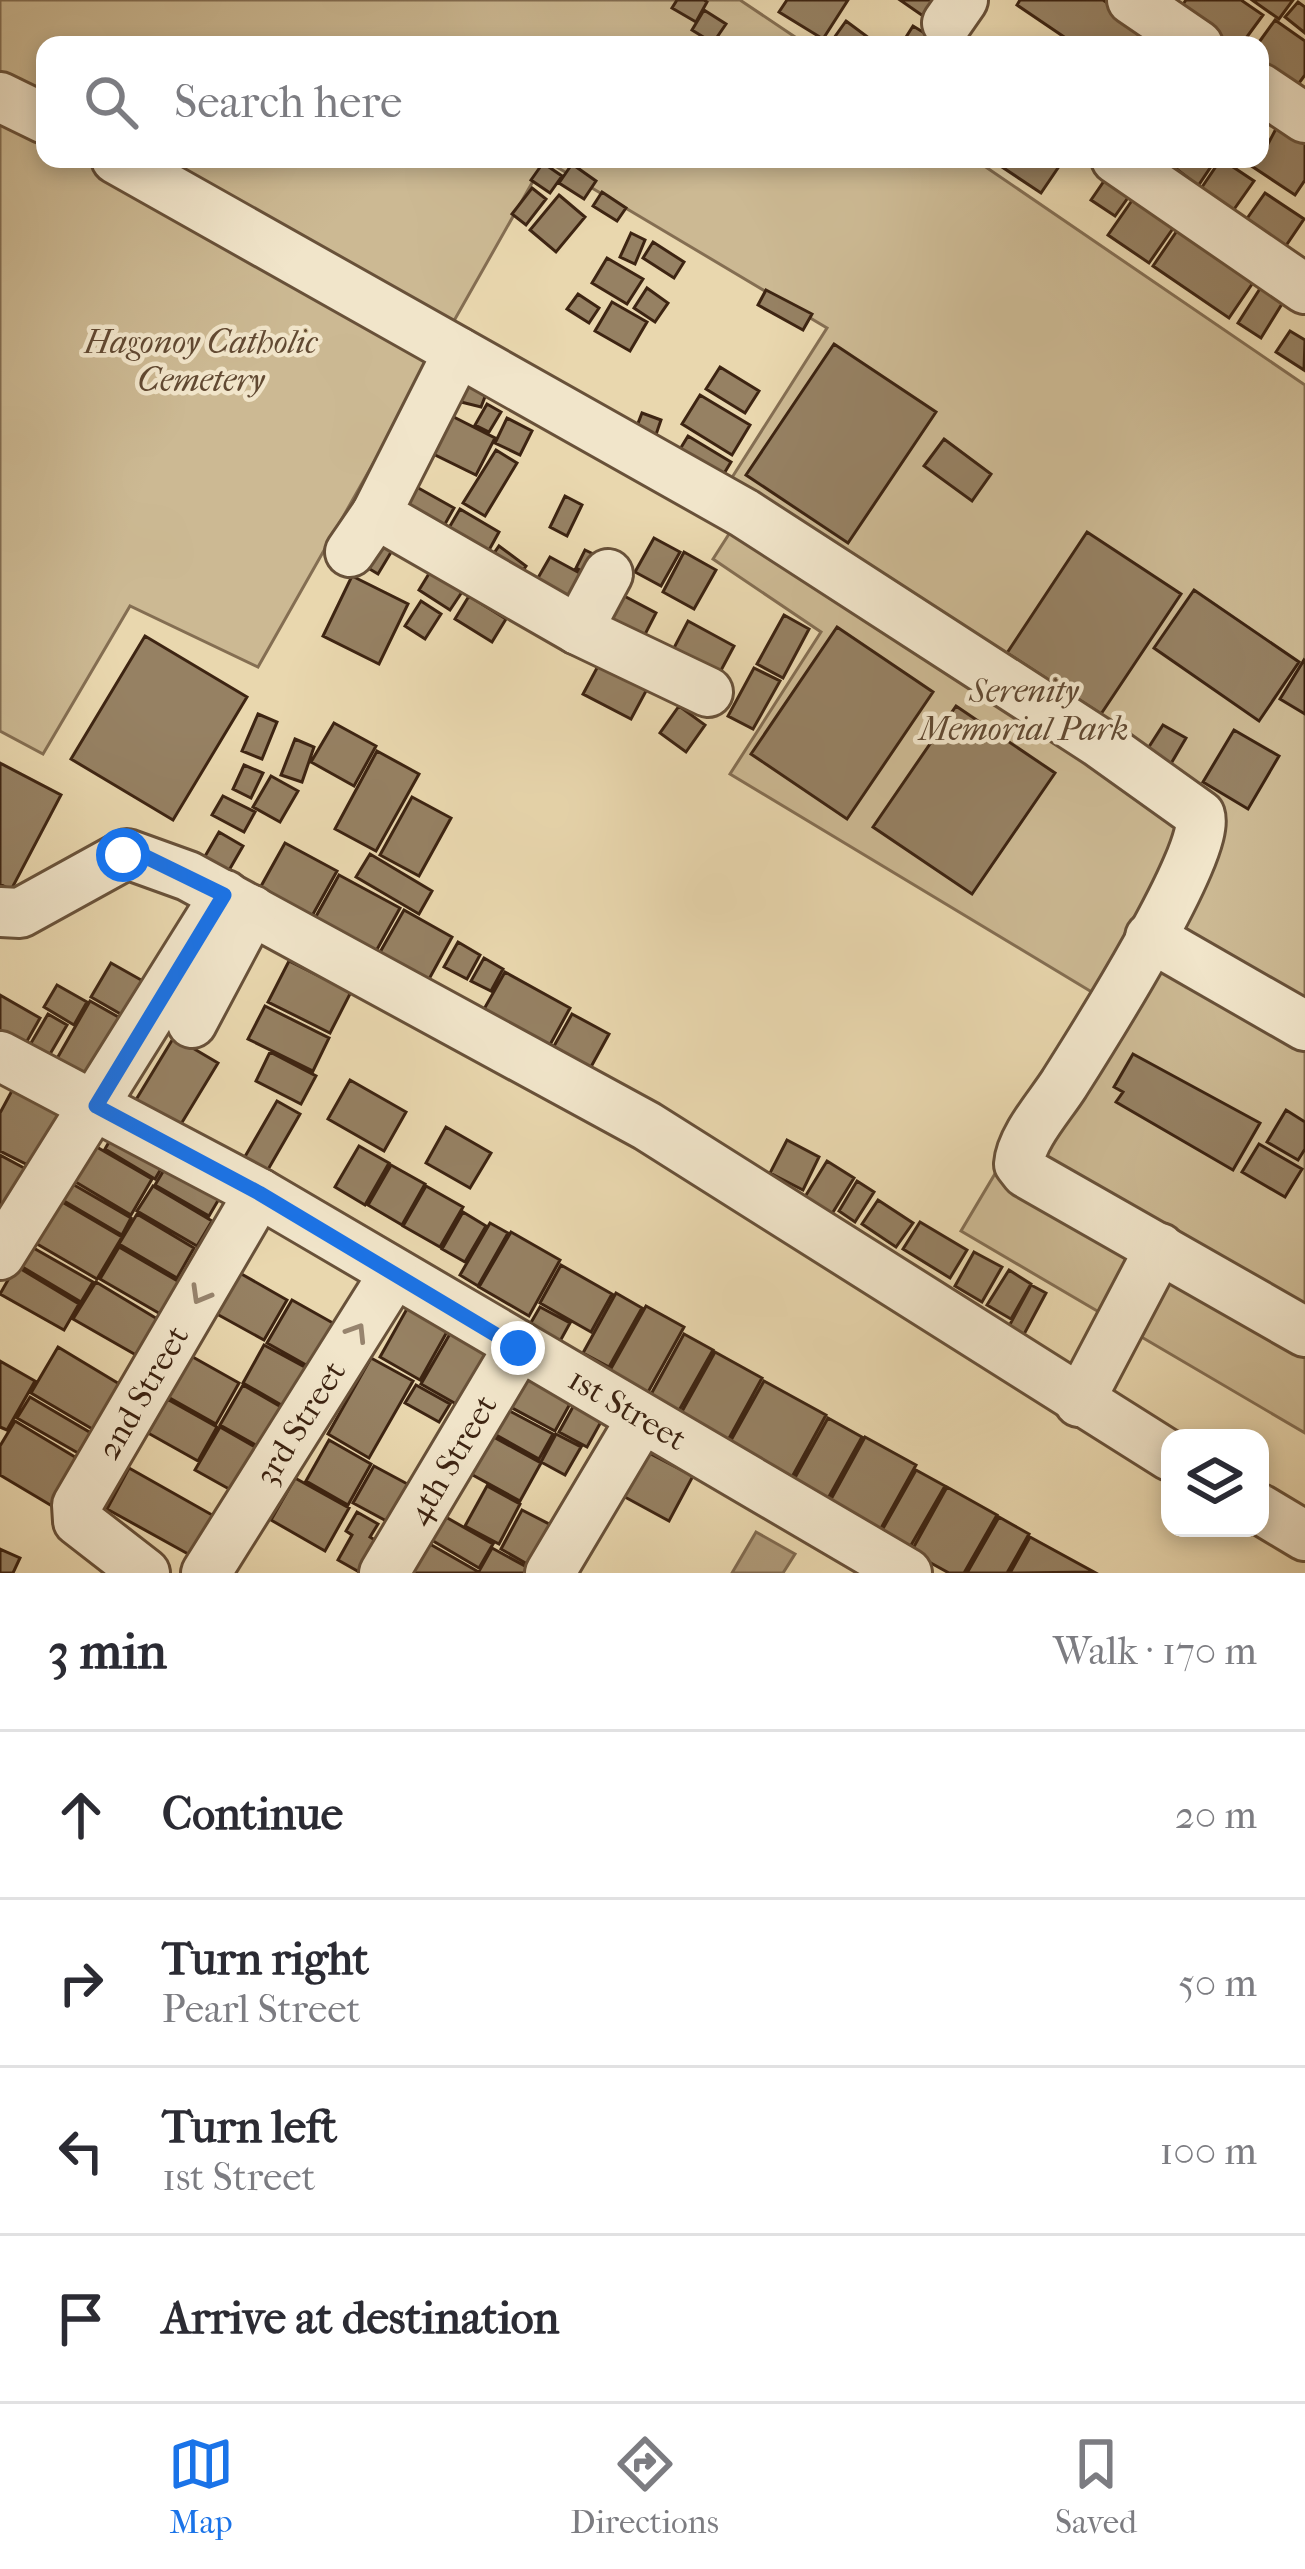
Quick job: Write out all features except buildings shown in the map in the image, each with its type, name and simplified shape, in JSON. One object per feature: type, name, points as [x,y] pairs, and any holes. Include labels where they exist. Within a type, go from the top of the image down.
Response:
[{"type":"street","points":[[1132,0],[1185,36]]},
{"type":"street","points":[[1269,94],[1305,118]]},
{"type":"street","points":[[0,97],[36,115]]},
{"type":"street","points":[[132,168],[744,513],[1191,806],[1204,825],[1201,840],[1150,937],[1019,1160],[1025,1173],[1305,1332]]},
{"type":"street","points":[[1143,168],[1305,289]]},
{"type":"street","points":[[458,352],[363,533],[708,692]]},
{"type":"street","points":[[578,630],[608,574]]},
{"type":"street","points":[[0,912],[20,913],[132,853],[238,902],[647,1126],[1161,1451]]},
{"type":"street","points":[[192,1023],[238,902]]},
{"type":"street","points":[[0,1254],[238,902]]},
{"type":"street","points":[[1150,937],[1305,1026]]},
{"type":"street","name":"1st Street","points":[[0,1056],[259,1193],[640,1420],[859,1561],[908,1573]]},
{"type":"street","name":"2nd Street","points":[[145,1573],[78,1521],[77,1505],[259,1193]]},
{"type":"street","points":[[1078,1402],[1160,1248]]},
{"type":"street","name":"3rd Street","points":[[206,1573],[393,1275]]},
{"type":"street","name":"4th Street","points":[[384,1573],[518,1348]]},
{"type":"street","points":[[1024,1366],[1103,1352]]},
{"type":"street","points":[[550,1573],[640,1420]]},
{"type":"street","points":[[1269,1514],[1305,1536]]},
{"type":"green space","name":"Hagonoy Catholic Cemetery","points":[[0,0],[740,0],[794,36],[36,36],[36,168],[540,168],[258,667],[130,606],[43,754],[0,731]]},
{"type":"green space","name":"Serenity Memorial Park","points":[[558,168],[987,168],[1305,385],[1305,1433],[961,1231],[1100,997],[730,774],[821,632],[713,559],[754,495],[731,479],[827,328]]},
{"type":"shaded area","points":[[756,1532],[795,1554],[783,1573],[732,1573]]},
{"type":"route","points":[[123,855],[142,855],[224,895],[96,1106],[259,1193],[518,1348]]}]
